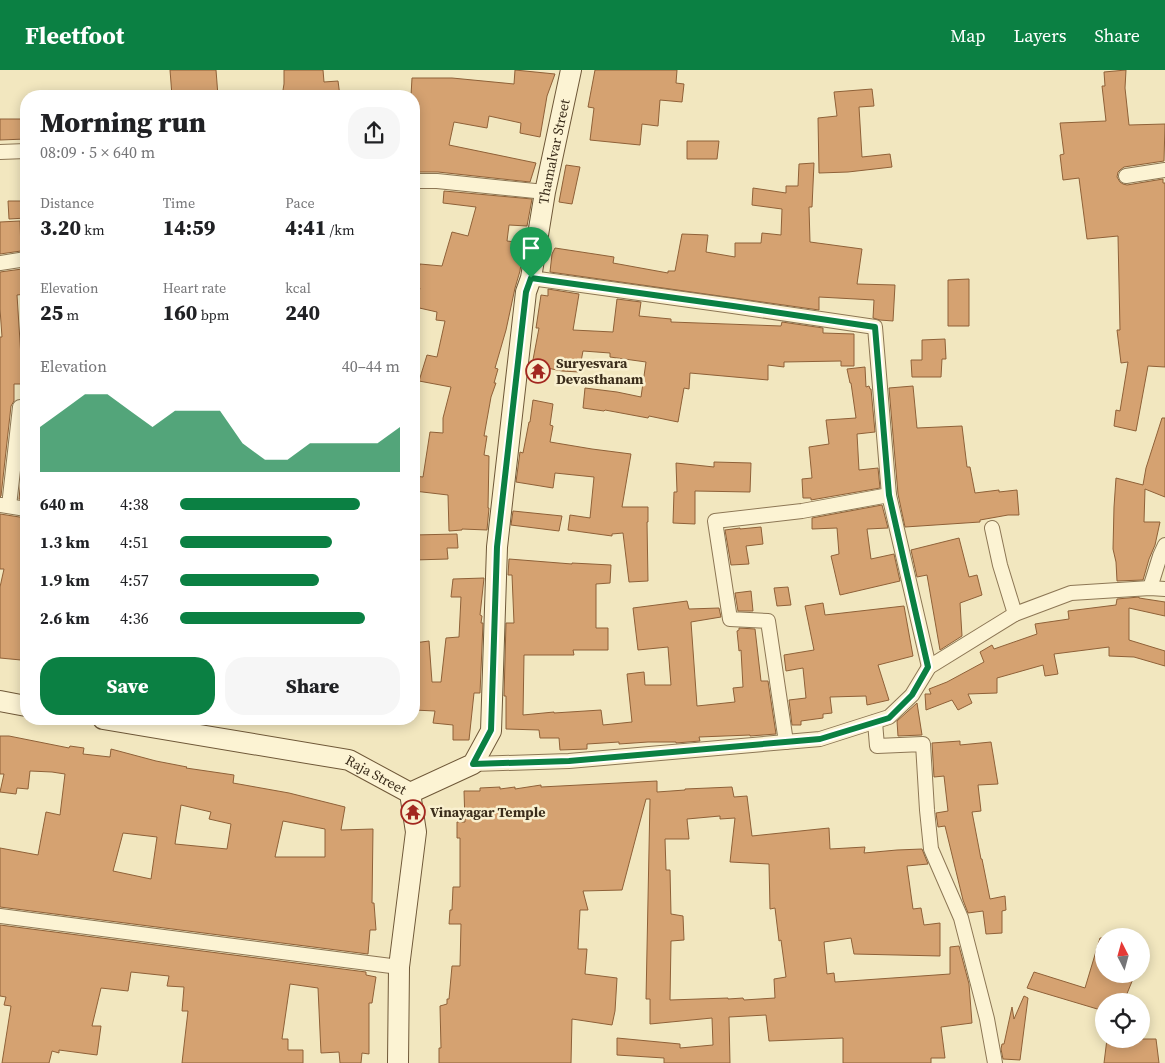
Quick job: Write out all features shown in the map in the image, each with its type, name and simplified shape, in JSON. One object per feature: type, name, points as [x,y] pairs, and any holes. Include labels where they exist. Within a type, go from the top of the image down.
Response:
[{"type":"street","name":"Thamalvar Street","points":[[473,764],[491,730],[497,547],[526,292],[531,278],[545,192],[571,70]]},
{"type":"street","points":[[0,152],[20,151]]},
{"type":"street","points":[[1126,176],[1165,170]]},
{"type":"street","points":[[420,181],[545,192]]},
{"type":"street","points":[[0,263],[20,260]]},
{"type":"street","points":[[531,278],[875,327],[889,495],[928,667]]},
{"type":"street","points":[[20,407],[4,505],[20,508]]},
{"type":"street","points":[[786,742],[768,621],[730,619],[715,521],[802,510],[889,495]]},
{"type":"street","points":[[992,528],[1014,614]]},
{"type":"street","points":[[1150,588],[1165,545]]},
{"type":"street","points":[[410,793],[473,764],[569,761],[820,739],[889,718],[912,695],[928,667],[1014,614],[1071,593],[1150,588],[1165,589]]},
{"type":"street","points":[[0,702],[20,705]]},
{"type":"street","points":[[875,722],[877,746],[922,744],[931,849],[961,918],[987,1020],[995,1063]]},
{"type":"street","name":"Raja Street","points":[[139,725],[349,760],[410,793],[416,832],[399,967],[398,1063]]},
{"type":"street","points":[[0,916],[399,967]]},
{"type":"building","points":[[170,70],[216,70],[218,90],[172,90]]},
{"type":"building","points":[[284,70],[323,70],[324,82],[338,81],[339,90],[283,90]]},
{"type":"building","points":[[515,70],[555,74],[547,96],[540,137],[520,133],[521,123],[489,116],[487,128],[454,122],[449,145],[536,163],[530,182],[438,172],[420,172],[420,90],[411,90],[412,78],[452,78],[514,84]]},
{"type":"building","points":[[595,70],[677,70],[676,83],[684,84],[682,102],[660,100],[658,126],[642,124],[640,145],[590,140],[594,108],[588,107]]},
{"type":"building","points":[[1126,70],[1125,88],[1129,125],[1165,124],[1164,161],[1124,167],[1118,172],[1117,177],[1120,182],[1127,185],[1163,179],[1163,183],[1165,183],[1165,367],[1148,366],[1136,431],[1114,426],[1116,410],[1120,411],[1128,362],[1121,363],[1117,330],[1120,330],[1118,236],[1087,239],[1079,178],[1063,180],[1060,155],[1064,154],[1060,123],[1106,121],[1102,86],[1105,86],[1104,72]]},
{"type":"building","points":[[872,89],[874,106],[859,107],[862,157],[890,154],[892,167],[819,173],[818,118],[837,116],[834,92]]},
{"type":"building","points":[[0,119],[20,119],[20,139],[0,140]]},
{"type":"building","points":[[687,141],[719,141],[717,159],[687,159]]},
{"type":"building","points":[[814,163],[812,207],[809,207],[810,242],[862,249],[857,284],[895,285],[893,321],[873,318],[874,300],[819,297],[819,310],[550,272],[552,254],[555,248],[614,257],[613,263],[668,273],[668,271],[675,271],[682,234],[708,235],[706,252],[735,257],[735,243],[761,243],[762,233],[781,235],[782,209],[752,205],[753,188],[786,193],[786,186],[798,186],[799,164]]},
{"type":"building","points":[[566,165],[580,167],[572,204],[559,202]]},
{"type":"building","points":[[444,191],[532,199],[527,226],[509,225],[507,241],[524,243],[520,271],[495,368],[498,369],[494,383],[496,383],[491,397],[484,436],[487,436],[484,455],[489,456],[487,530],[462,529],[449,531],[448,495],[420,492],[420,477],[423,477],[430,432],[443,433],[443,418],[451,387],[420,381],[427,355],[437,357],[445,321],[436,320],[437,312],[420,308],[420,264],[442,266],[452,232],[468,236],[476,207],[443,203]]},
{"type":"building","points":[[8,201],[20,201],[20,218],[9,219]]},
{"type":"building","points":[[20,221],[20,251],[0,254],[0,222]]},
{"type":"building","points":[[20,269],[20,295],[17,295],[20,384],[14,384],[14,401],[11,406],[0,497],[0,337],[2,337],[0,272]]},
{"type":"building","points":[[969,279],[969,326],[948,326],[948,280]]},
{"type":"building","points":[[548,289],[579,294],[573,330],[613,332],[617,299],[641,302],[639,316],[671,319],[671,322],[781,326],[782,322],[823,328],[823,333],[854,334],[854,366],[841,366],[841,361],[784,362],[784,367],[768,365],[768,380],[690,373],[689,389],[684,388],[678,422],[649,416],[648,418],[583,408],[585,388],[641,397],[646,362],[610,357],[610,353],[583,351],[579,372],[562,371],[532,365],[539,328],[536,328],[541,295],[548,296]]},
{"type":"building","points":[[945,339],[946,359],[942,359],[941,377],[912,377],[911,360],[922,360],[922,340]]},
{"type":"building","points":[[865,367],[866,387],[869,386],[871,389],[875,432],[857,434],[859,470],[878,468],[880,488],[811,500],[811,498],[803,498],[802,479],[812,478],[809,447],[829,444],[826,420],[856,418],[847,369]]},
{"type":"building","points":[[913,386],[917,428],[962,426],[967,467],[970,467],[975,493],[1017,490],[1019,515],[980,520],[980,522],[905,527],[898,494],[889,388]]},
{"type":"building","points":[[533,400],[553,404],[550,425],[553,426],[550,442],[631,454],[622,507],[648,507],[648,581],[629,582],[623,533],[612,534],[612,536],[568,530],[570,515],[590,518],[594,477],[555,473],[553,488],[516,482],[520,452],[523,453]]},
{"type":"building","points":[[1162,418],[1165,418],[1165,497],[1145,489],[1144,522],[1160,522],[1155,545],[1143,580],[1117,581],[1113,549],[1116,478],[1143,485],[1146,468]]},
{"type":"building","points":[[714,462],[751,463],[750,492],[695,491],[695,524],[673,523],[674,492],[677,492],[676,463],[714,467]]},
{"type":"building","points":[[882,505],[888,528],[867,529],[871,559],[894,554],[900,581],[840,595],[831,556],[839,554],[837,528],[812,529],[812,518]]},
{"type":"building","points":[[513,511],[562,516],[559,531],[511,525]]},
{"type":"building","points":[[0,514],[20,517],[20,660],[0,658],[0,587],[4,569],[0,569]]},
{"type":"building","points":[[761,527],[763,544],[746,546],[749,564],[731,565],[725,530]]},
{"type":"building","points":[[457,534],[458,548],[447,548],[448,559],[420,560],[420,535]]},
{"type":"building","points":[[959,538],[969,577],[977,575],[982,595],[960,603],[962,636],[940,650],[927,575],[917,577],[911,550]]},
{"type":"building","points":[[509,559],[611,565],[610,583],[596,584],[596,628],[608,628],[608,650],[573,650],[574,655],[524,655],[523,715],[601,710],[603,725],[632,722],[627,674],[644,672],[645,685],[671,685],[668,647],[638,650],[633,608],[687,601],[689,609],[719,608],[721,617],[691,622],[697,706],[735,702],[733,688],[743,687],[741,650],[739,651],[737,631],[739,628],[755,629],[761,681],[768,681],[776,734],[699,737],[700,741],[676,743],[619,744],[619,742],[587,744],[587,749],[560,750],[559,738],[540,738],[539,730],[506,729],[506,696],[504,696],[506,623],[514,623],[512,575],[508,575]]},
{"type":"building","points":[[484,578],[480,615],[482,616],[481,623],[483,623],[480,693],[474,693],[469,740],[453,740],[453,725],[433,723],[435,711],[420,710],[420,642],[429,641],[432,682],[441,682],[446,638],[459,637],[461,597],[451,597],[453,579]]},
{"type":"building","points":[[788,587],[791,605],[777,606],[774,588]]},
{"type":"building","points":[[751,591],[753,611],[738,611],[735,593]]},
{"type":"building","points":[[1139,597],[1165,602],[1165,616],[1129,608],[1129,640],[1165,651],[1165,666],[1134,657],[1109,656],[1109,647],[1054,654],[1058,674],[1045,676],[1043,665],[997,678],[997,693],[968,694],[972,703],[958,710],[952,700],[926,710],[925,694],[931,694],[929,689],[947,682],[984,662],[980,652],[992,645],[994,649],[1037,634],[1035,624],[1069,619],[1068,611],[1116,605],[1117,599]]},
{"type":"building","points":[[823,603],[825,615],[904,606],[913,656],[878,665],[889,700],[867,705],[866,696],[830,697],[832,713],[823,714],[823,718],[801,721],[801,725],[792,725],[789,700],[806,698],[803,668],[786,671],[784,655],[814,650],[805,606]]},
{"type":"building","points":[[917,703],[922,735],[898,736],[897,721]]},
{"type":"building","points":[[0,736],[9,736],[69,748],[70,746],[84,748],[83,754],[110,757],[111,749],[186,768],[234,775],[233,783],[289,793],[345,807],[341,830],[373,829],[372,903],[374,903],[376,930],[370,930],[368,954],[0,907],[0,848],[38,855],[46,812],[60,815],[65,774],[30,771],[28,789],[17,788],[16,794],[0,792],[4,774],[0,774]],"holes":[[[181,805],[211,812],[209,819],[231,824],[227,849],[175,844]],[[283,821],[325,829],[325,857],[275,857]],[[123,833],[157,837],[151,879],[113,871]]]},
{"type":"building","points":[[960,741],[960,745],[991,742],[998,784],[978,785],[981,811],[972,812],[990,899],[1005,896],[1006,910],[1002,911],[1002,933],[986,934],[983,911],[968,913],[963,900],[945,826],[938,827],[936,813],[948,811],[944,776],[934,777],[932,743]]},
{"type":"building","points":[[657,781],[657,792],[732,787],[734,797],[747,796],[752,836],[829,828],[830,849],[865,847],[864,853],[922,849],[928,864],[907,866],[913,909],[921,908],[924,925],[940,923],[940,956],[854,954],[851,938],[824,942],[827,974],[834,973],[835,982],[950,974],[950,947],[959,946],[969,984],[972,1023],[941,1027],[945,1058],[931,1058],[931,1063],[843,1063],[843,1038],[769,1041],[766,1015],[729,1017],[730,1063],[664,1063],[664,1058],[617,1055],[617,1038],[680,1044],[680,1048],[713,1045],[712,1018],[650,1024],[650,999],[646,999],[650,799],[646,799],[622,890],[583,891],[588,910],[580,910],[578,949],[587,949],[585,974],[617,978],[615,1011],[612,1025],[572,1019],[571,1063],[439,1063],[439,1048],[441,1048],[440,1006],[447,1004],[447,999],[449,999],[452,966],[460,966],[461,924],[449,924],[453,887],[460,887],[460,838],[457,838],[457,822],[465,822],[464,791],[480,791],[480,788],[500,787],[500,789],[515,787],[515,789],[541,785],[541,787]],"holes":[[[720,816],[720,819],[735,818],[730,862],[769,864],[770,909],[775,908],[786,977],[774,979],[775,998],[670,1000],[671,941],[684,940],[683,916],[671,914],[670,870],[666,870],[665,839],[689,839],[687,819]]]},
{"type":"building","points":[[0,925],[366,972],[366,975],[376,977],[372,1003],[369,1003],[369,1054],[362,1053],[361,1063],[340,1063],[339,1052],[321,1053],[318,988],[290,984],[282,1039],[288,1039],[288,1050],[303,1050],[303,1063],[182,1063],[188,1011],[182,1011],[184,987],[167,986],[169,976],[131,972],[128,991],[101,988],[92,1026],[101,1026],[97,1055],[59,1050],[59,1053],[52,1051],[49,1063],[2,1063],[11,1006],[4,1005],[6,997],[0,996]]},
{"type":"building","points":[[1095,955],[1095,983],[1131,983],[1127,993],[1095,993],[1095,1008],[1027,988],[1034,972],[1085,988]]},
{"type":"building","points":[[1024,996],[1028,998],[1020,1060],[1003,1059],[1001,1049],[1002,1044],[1004,1044],[1012,1007],[1014,1019]]},
{"type":"building","points":[[1150,1039],[1156,1039],[1159,1063],[1104,1063],[1106,1048],[1150,1048]]},
{"type":"place","name":"Suryesvara Devasthanam","points":[[538,371]]},
{"type":"place","name":"Vinayagar Temple","points":[[413,812]]},
{"type":"route","points":[[531,278],[875,327],[889,495],[928,667],[912,695],[889,718],[820,739],[569,761],[473,764],[491,730],[497,547],[526,292],[531,278]]}]
